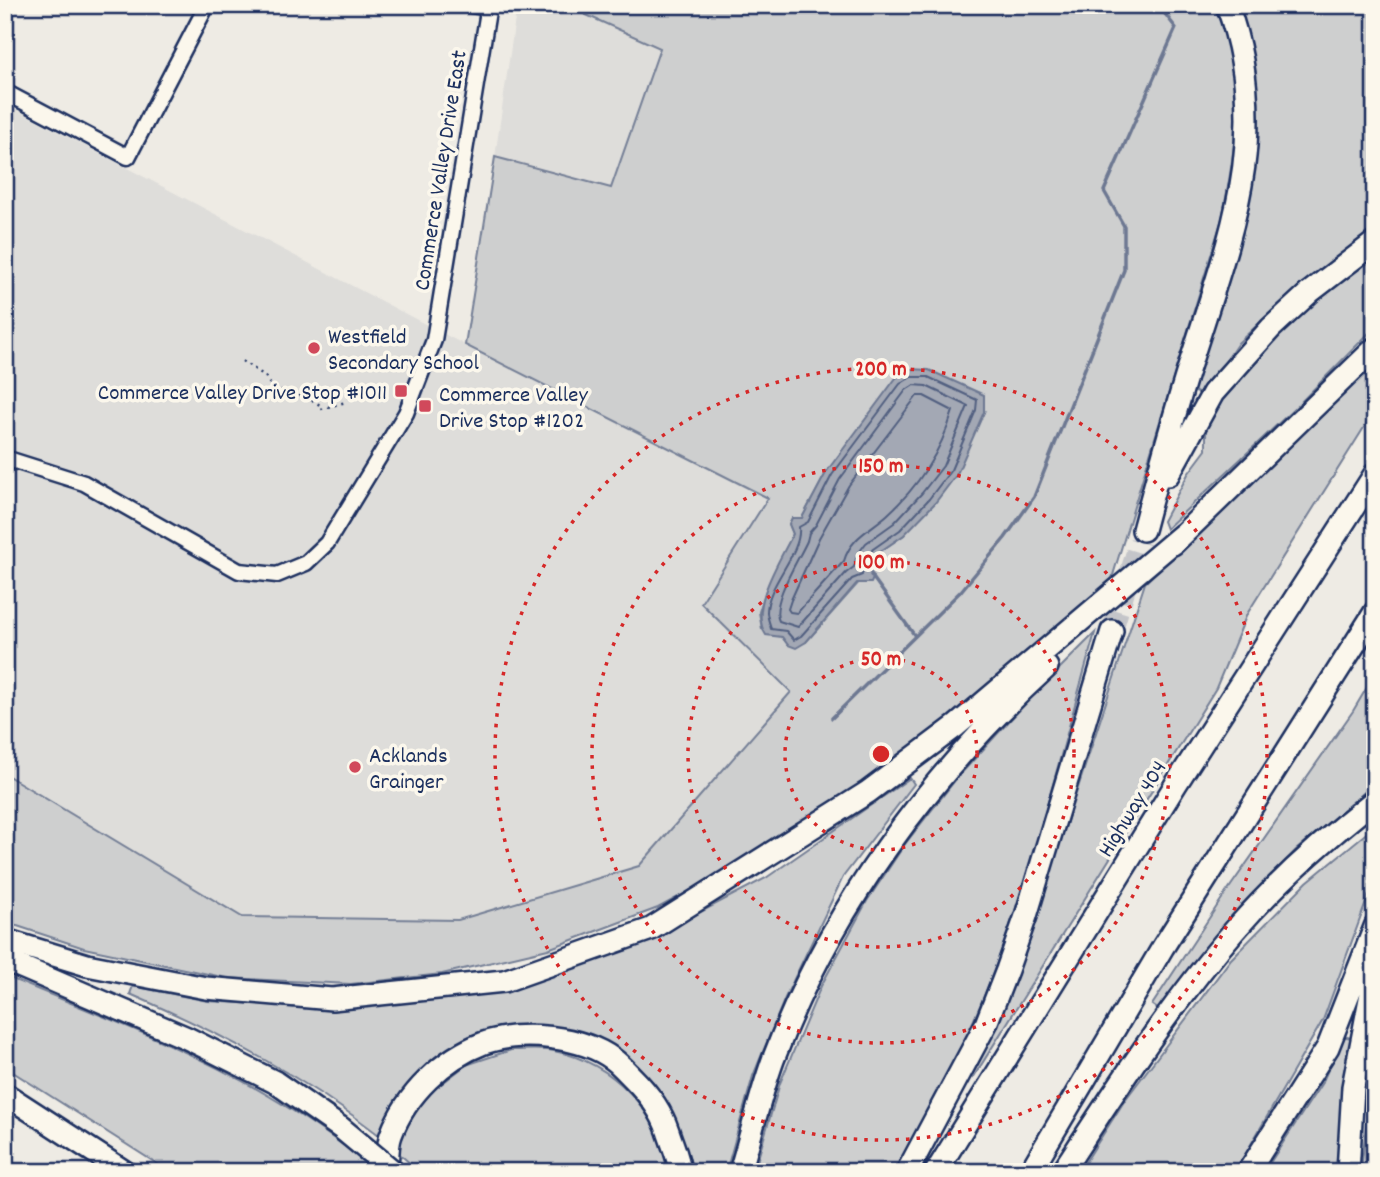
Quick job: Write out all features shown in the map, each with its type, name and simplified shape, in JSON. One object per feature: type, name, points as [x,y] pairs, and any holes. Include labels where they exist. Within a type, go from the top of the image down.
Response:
[{"type":"highway","points":[[1227,5],[1236,31],[1246,91],[1247,149],[1235,219],[1182,389],[1141,535],[1179,452],[1213,393],[1271,328],[1310,292],[1375,242]]},
{"type":"highway","points":[[740,1172],[773,1060],[812,971],[854,897],[896,834],[962,752],[1020,692],[1087,632],[1183,534],[1375,348]]},
{"type":"highway","name":"Highway 404","points":[[936,1172],[1184,773],[1375,474]]},
{"type":"highway","points":[[5,940],[87,965],[206,988],[331,999],[504,981],[651,929],[868,792],[966,717],[1183,534]]},
{"type":"highway","points":[[1030,1172],[1163,947],[1375,612]]},
{"type":"highway","points":[[907,1172],[986,1024],[1007,970],[1026,916],[1112,631]]},
{"type":"highway","points":[[1062,1172],[1144,1048],[1235,930],[1291,871],[1375,800]]},
{"type":"highway","points":[[1248,1172],[1328,1047],[1375,926]]},
{"type":"highway","points":[[5,960],[187,1038],[275,1082],[341,1128],[394,1172]]},
{"type":"highway","points":[[1348,1172],[1353,1087],[1375,972]]},
{"type":"highway","points":[[387,1172],[391,1136],[407,1106],[428,1077],[454,1059],[485,1043],[521,1037],[552,1037],[582,1044],[613,1059],[642,1087],[663,1115],[680,1172]]},
{"type":"highway","points":[[5,1094],[125,1172]]},
{"type":"street","points":[[5,92],[128,157],[207,5]]},
{"type":"street","points":[[471,5],[488,7]]},
{"type":"street","name":"Commerce Valley Drive East","points":[[5,458],[84,482],[239,571],[276,575],[306,563],[327,543],[406,413],[434,340],[488,7]]},
{"type":"path","points":[[242,361],[265,376],[269,383],[295,398],[303,395],[320,405],[321,409],[346,402]]},
{"type":"shaded area","points":[[517,5],[564,5],[660,48],[611,188],[495,157]]},
{"type":"shaded area","points":[[564,5],[1214,5],[1232,57],[1235,84],[1235,138],[1227,192],[1222,219],[1110,585],[989,687],[894,761],[769,848],[658,908],[548,949],[442,974],[351,984],[227,978],[84,948],[5,922],[5,774],[242,917],[458,920],[639,866],[791,692],[701,603],[768,498],[465,345],[495,157],[611,188],[660,48]],"holes":[[[984,412],[904,535],[878,553],[869,571],[806,642],[788,645],[782,637],[762,629],[759,612],[766,590],[793,534],[789,524],[792,518],[802,518],[827,471]]]},
{"type":"shaded area","points":[[1236,5],[1375,5],[1375,228],[1295,290],[1238,343],[1203,395],[1190,390],[1255,163],[1256,90]]},
{"type":"shaded area","points":[[5,104],[465,345],[769,498],[701,603],[791,692],[639,866],[458,920],[242,917],[5,774]]},
{"type":"shaded area","points":[[1375,250],[1375,327],[1295,408],[1166,529],[1163,521],[1188,474],[1206,450],[1206,420],[1243,366],[1305,305]]},
{"type":"shaded area","points":[[1375,362],[1375,410],[1247,614],[1216,688],[973,1078],[965,1073],[1035,919],[1145,583]]},
{"type":"shaded area","points":[[1095,633],[1006,939],[958,1054],[894,1172],[754,1172],[780,1083],[821,986],[867,901],[905,844],[957,778]]},
{"type":"shaded area","points":[[1375,674],[1375,783],[1296,850],[1230,918],[1159,1010],[1152,1005],[1223,897],[1353,711]]},
{"type":"shaded area","points":[[910,778],[914,784],[843,877],[785,998],[753,1076],[726,1172],[690,1172],[689,1158],[671,1111],[653,1082],[623,1055],[582,1035],[534,1025],[484,1034],[447,1050],[418,1074],[395,1106],[383,1138],[323,1095],[261,1058],[197,1024],[130,994],[133,986],[208,1001],[338,1009],[579,964],[691,917],[766,878]]},
{"type":"shaded area","points":[[1375,826],[1375,878],[1323,1020],[1235,1172],[1079,1172],[1125,1100],[1231,959],[1307,882]]},
{"type":"shaded area","points":[[5,976],[139,1032],[237,1078],[310,1122],[375,1169],[375,1172],[170,1172],[5,1067]]},
{"type":"shaded area","points":[[1343,1036],[1351,1038],[1345,1075],[1338,1172],[1264,1172],[1323,1081]]},
{"type":"shaded area","points":[[511,1050],[554,1051],[596,1066],[614,1078],[644,1110],[655,1129],[668,1172],[420,1172],[396,1151],[402,1132],[427,1095],[466,1065]]},
{"type":"shaded area","points":[[1375,1054],[1375,1172],[1362,1172],[1362,1161]]},
{"type":"water","points":[[909,369],[929,370],[984,395],[984,412],[957,474],[935,503],[904,535],[878,553],[869,571],[874,576],[871,583],[857,583],[806,642],[796,648],[788,645],[782,637],[766,635],[761,624],[763,598],[793,534],[789,524],[792,518],[802,518],[827,471],[896,378]]},
{"type":"waterway","points":[[832,718],[961,591],[1005,538],[1034,497],[1124,270],[1124,226],[1104,191],[1176,28],[1158,5]]},
{"type":"waterway","points":[[871,575],[915,636]]},
{"type":"tunnel","points":[[1112,631],[1140,541]]},
{"type":"place","name":"Westfield Secondary School","points":[[314,348]]},
{"type":"place","name":"Commerce Valley Drive Stop #1011","points":[[401,391]]},
{"type":"place","name":"Commerce Valley Drive Stop #1202","points":[[425,406]]},
{"type":"place","name":"Acklands Grainger","points":[[355,767]]}]
